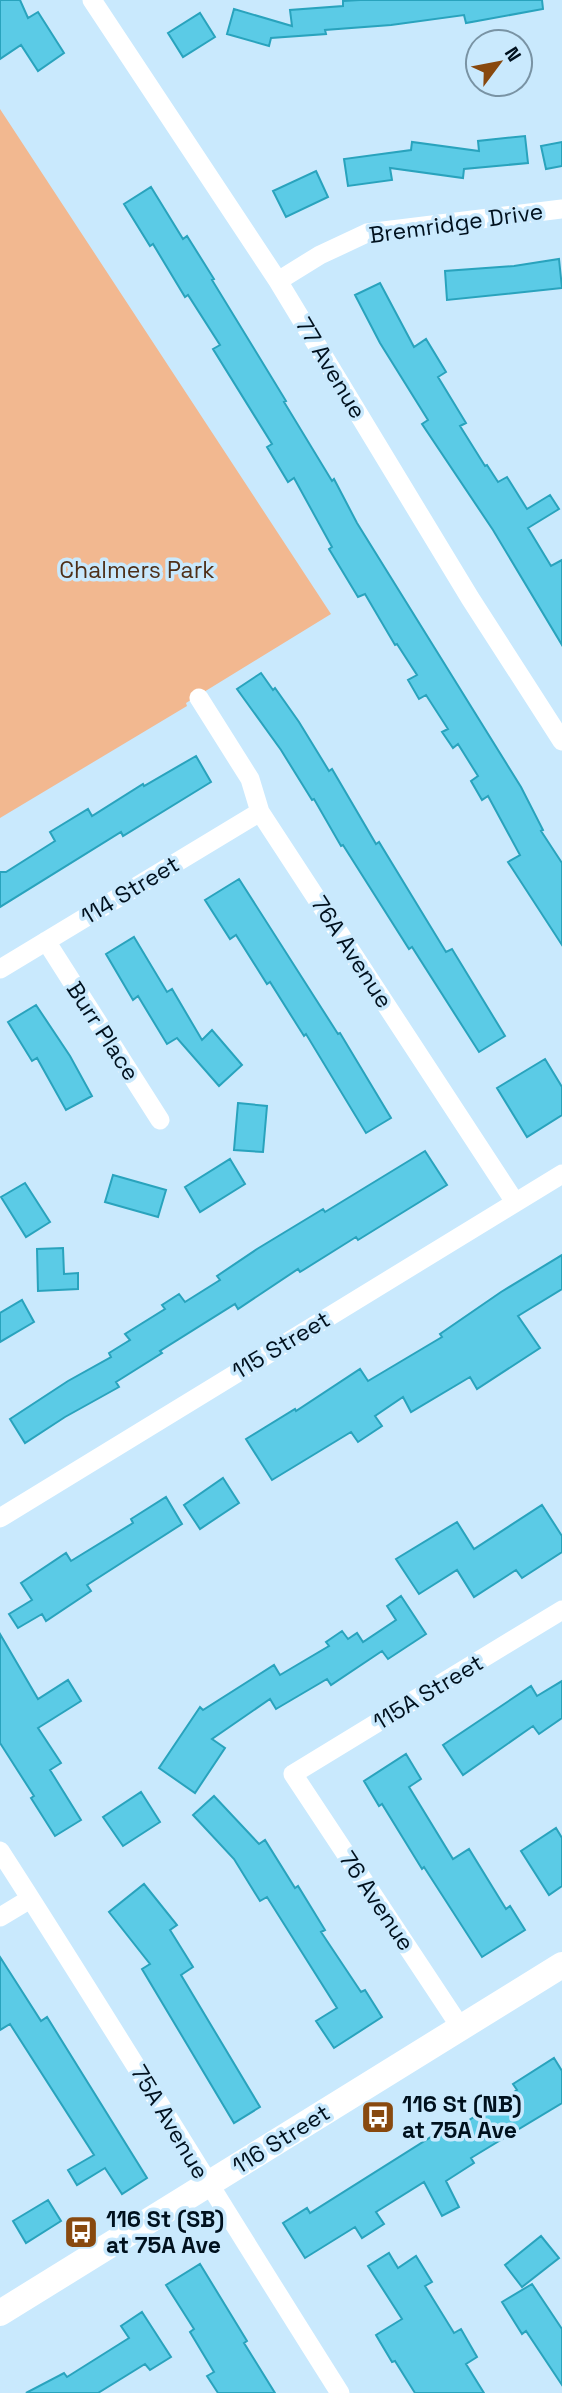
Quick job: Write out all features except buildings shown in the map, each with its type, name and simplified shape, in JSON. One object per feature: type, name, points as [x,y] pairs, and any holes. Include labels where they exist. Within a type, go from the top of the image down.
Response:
[{"type":"street","name":"77 Avenue","points":[[100,3],[278,281],[470,598],[562,741]]},
{"type":"street","name":"Bremridge Drive","points":[[278,281],[320,255],[367,233],[562,209]]},
{"type":"street","name":"76A Avenue","points":[[199,698],[250,779],[260,811],[515,1202]]},
{"type":"street","name":"114 Street","points":[[0,969],[260,811]]},
{"type":"street","name":"Burr Place","points":[[46,941],[160,1120]]},
{"type":"street","name":"115 Street","points":[[0,1518],[562,1174]]},
{"type":"street","name":"115A Street","points":[[293,1774],[562,1610]]},
{"type":"street","name":"76 Avenue","points":[[293,1774],[461,2028]]},
{"type":"street","name":"75A Avenue","points":[[0,1852],[341,2393]]},
{"type":"street","points":[[0,1917],[30,1899]]},
{"type":"street","name":"116 Street","points":[[0,2314],[562,1965]]},
{"type":"green space","name":"Chalmers Park","points":[[0,109],[331,614],[186,703],[187,706],[0,818]]},
{"type":"place","name":"116 St (NB) at 75A Ave","points":[[378,2117]]},
{"type":"place","name":"116 St (SB) at 75A Ave","points":[[81,2232]]}]
